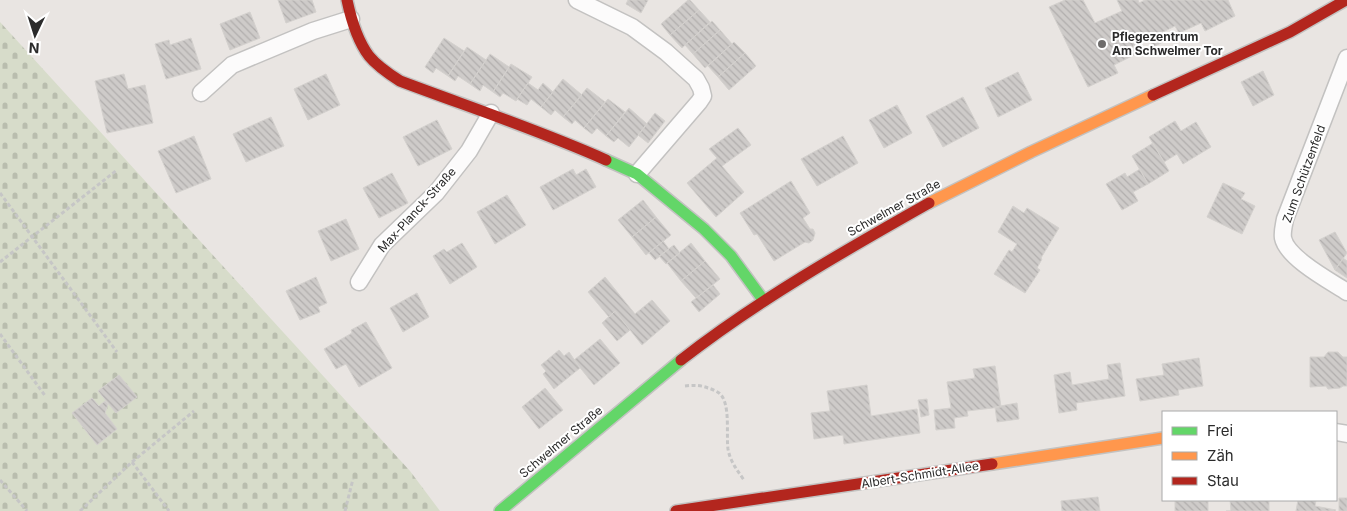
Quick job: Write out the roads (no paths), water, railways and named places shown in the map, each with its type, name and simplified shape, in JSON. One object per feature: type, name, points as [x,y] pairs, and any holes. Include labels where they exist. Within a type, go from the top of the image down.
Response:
[{"type":"street","points":[[347,0],[351,19],[369,56],[388,73],[400,81],[574,145],[637,174],[704,228],[731,256],[764,301]]},
{"type":"street","points":[[577,0],[632,27],[666,52],[696,79],[702,88],[703,96],[699,102],[637,174]]},
{"type":"street","name":"Schwelmer Straße","points":[[500,511],[661,376],[712,336],[764,301],[861,241],[936,199],[1030,152],[1290,32],[1346,0]]},
{"type":"street","points":[[201,92],[232,65],[313,32],[351,19]]},
{"type":"street","name":"Zum Schützenfeld","points":[[1347,58],[1285,219],[1282,235],[1285,244],[1304,264],[1347,292]]},
{"type":"street","name":"Max-Planck-Straße","points":[[360,282],[382,245],[436,193],[469,151],[491,114]]},
{"type":"street","name":"Albert-Schmidt-Allee","points":[[676,511],[1162,438]]},
{"type":"place","name":"Pflegezentrum Am Schwelmer Tor","points":[[1102,44]]}]
